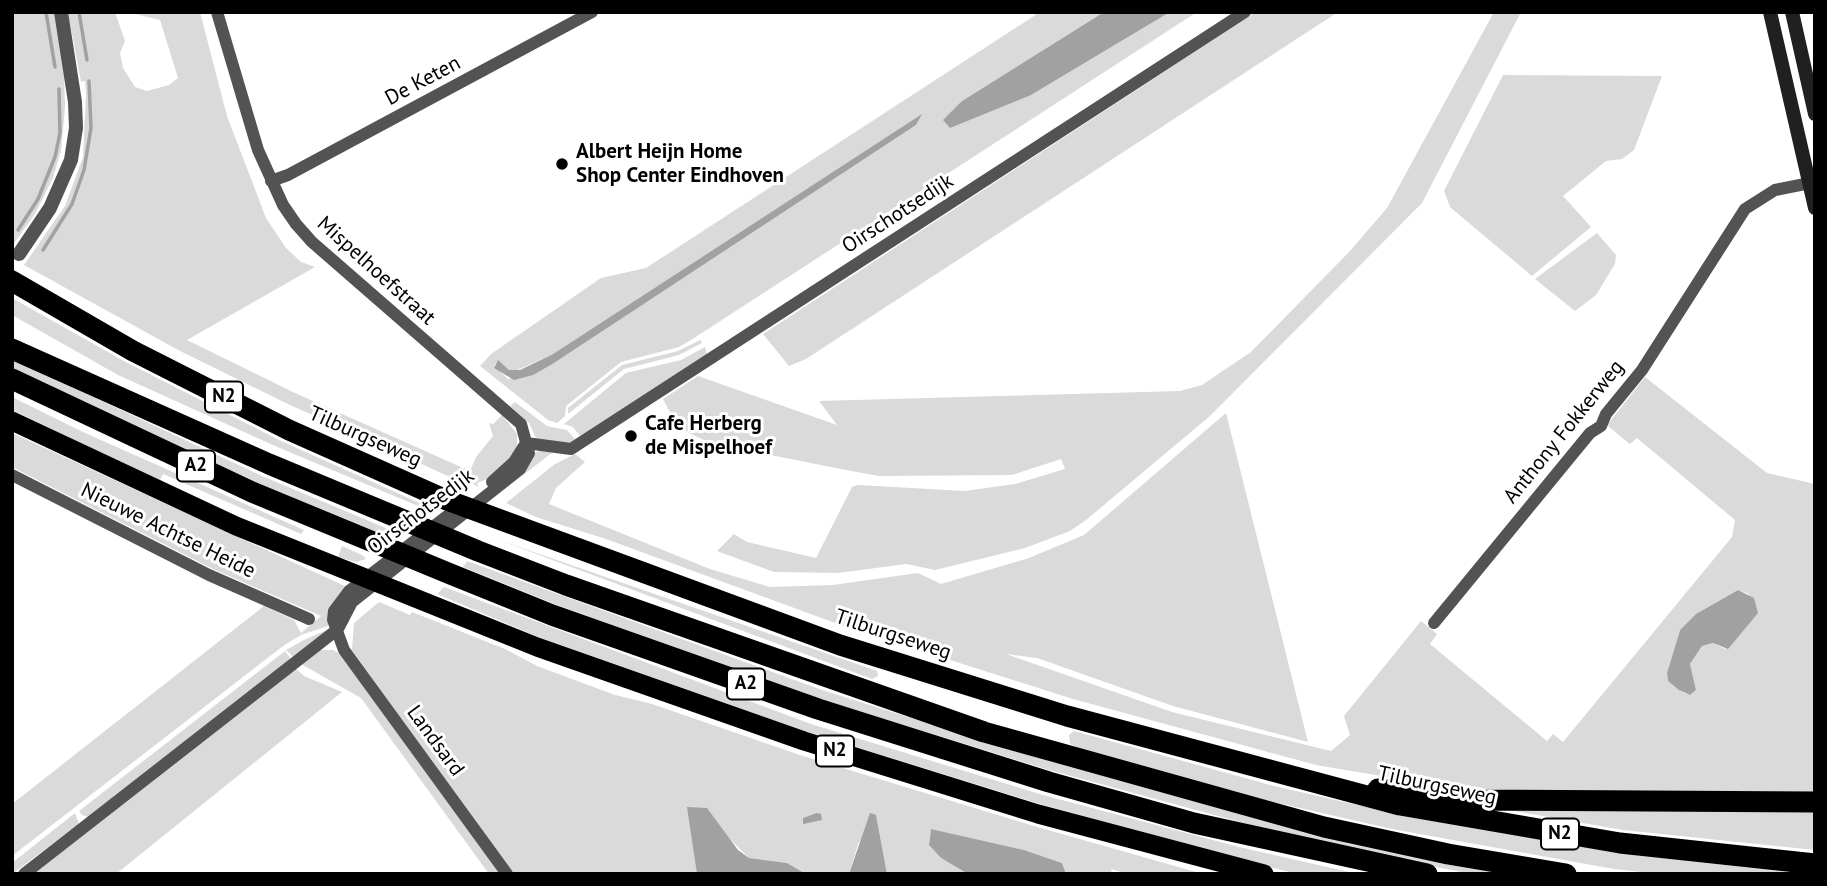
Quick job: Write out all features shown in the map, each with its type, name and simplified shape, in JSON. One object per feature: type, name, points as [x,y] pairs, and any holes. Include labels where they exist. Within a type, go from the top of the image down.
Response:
[{"type":"highway","name":"Tilburgseweg","points":[[12,281],[169,370],[289,430],[444,499],[865,653],[1067,716],[1400,805],[1514,827],[1620,843],[1815,864]]},
{"type":"highway","name":"A2","points":[[12,332],[78,376],[412,524],[478,551],[819,676],[1046,751],[1324,827],[1448,854],[1566,874]]},
{"type":"highway","points":[[12,349],[78,376]]},
{"type":"highway","name":"A2","points":[[12,379],[252,492],[383,547],[552,615],[818,709],[1049,782],[1247,837],[1427,874]]},
{"type":"highway","name":"N2","points":[[12,421],[236,526],[537,646],[804,741],[1038,814],[1264,874]]},
{"type":"highway","name":"N2","points":[[1310,783],[1477,800],[1815,802]]},
{"type":"main road","points":[[1770,12],[1812,185],[1815,208]]},
{"type":"main road","points":[[1792,12],[1815,114]]},
{"type":"street","points":[[19,254],[50,208],[71,160],[76,128],[75,102],[61,12]]},
{"type":"street","name":"Mispelhoefstraat","points":[[217,12],[258,150],[283,205],[312,242],[521,424],[525,430],[526,443]]},
{"type":"street","name":"De Keten","points":[[271,181],[288,175],[592,12]]},
{"type":"street","name":"Oirschotsedijk","points":[[338,629],[334,611],[349,591],[492,481],[514,462],[526,443],[571,449],[1245,12]]},
{"type":"street","name":"Anthony Fokkerweg","points":[[1434,623],[1585,439],[1601,426],[1606,414],[1642,370],[1735,221],[1750,204],[1766,198],[1776,190],[1812,185]]},
{"type":"street","name":"Nieuwe Achtse Heide","points":[[12,475],[209,575],[309,619]]},
{"type":"street","points":[[24,874],[338,629]]},
{"type":"street","name":"Landsard","points":[[338,629],[344,650],[507,874]]},
{"type":"shaded area","points":[[12,12],[55,12],[64,72],[65,108],[61,151],[53,178],[35,214],[12,246]]},
{"type":"shaded area","points":[[68,12],[115,12],[125,41],[120,53],[123,68],[135,87],[147,91],[169,85],[178,78],[160,20],[127,12],[200,12],[227,116],[266,218],[286,248],[301,262],[315,267],[187,340],[295,393],[470,471],[476,457],[493,436],[489,423],[493,424],[502,415],[517,434],[517,451],[492,477],[477,483],[479,487],[461,479],[459,481],[290,405],[180,351],[24,265],[65,206],[83,157],[85,81],[81,82]]},
{"type":"shaded area","points":[[1040,12],[1104,12],[962,101],[1031,95],[1170,12],[1197,12],[691,340],[679,347],[621,362],[566,406],[565,416],[557,423],[548,420],[480,366],[491,354],[601,278],[646,268]],"holes":[[[921,115],[916,125],[554,363],[508,379],[494,366],[498,361],[509,370],[515,371],[553,354]]]},
{"type":"shaded area","points":[[1104,12],[1170,12],[1031,95],[950,128],[943,120],[962,101]]},
{"type":"shaded area","points":[[1256,12],[1338,12],[806,359],[789,366],[763,334]]},
{"type":"shaded area","points":[[1494,12],[1521,12],[1422,203],[1210,416],[1086,520],[1070,531],[1025,548],[935,570],[906,564],[838,573],[774,572],[717,551],[734,534],[747,542],[816,558],[852,487],[858,485],[964,491],[1015,484],[1065,469],[1061,459],[1012,475],[879,476],[710,443],[689,433],[674,420],[663,399],[698,376],[837,425],[819,401],[1180,391],[1202,385],[1251,352],[1350,251],[1387,208]]},
{"type":"shaded area","points":[[1503,75],[1662,76],[1634,150],[1622,159],[1606,161],[1563,196],[1591,227],[1532,276],[1450,207],[1444,191]]},
{"type":"shaded area","points":[[922,114],[916,125],[554,363],[533,375],[514,380],[494,368],[498,360],[509,370],[520,370],[553,354]]},
{"type":"shaded area","points":[[1597,233],[1616,255],[1615,264],[1596,295],[1575,311],[1535,279]]},
{"type":"shaded area","points":[[12,298],[124,361],[279,440],[433,509],[430,511],[275,446],[118,375],[12,315]]},
{"type":"shaded area","points":[[700,340],[702,343],[679,355],[624,369],[568,414],[568,408],[622,365],[678,351]]},
{"type":"shaded area","points":[[705,347],[707,354],[580,436],[573,427],[564,424],[626,373],[681,360]]},
{"type":"shaded area","points":[[12,359],[262,476],[400,534],[394,539],[258,483],[12,369]]},
{"type":"shaded area","points":[[1645,377],[1767,473],[1815,484],[1815,797],[1516,791],[1441,786],[1316,765],[1073,699],[846,627],[606,539],[536,517],[506,503],[555,464],[575,454],[585,462],[556,488],[549,504],[710,569],[770,587],[833,585],[918,573],[941,584],[1029,558],[1084,535],[1226,413],[1308,742],[1173,706],[1037,658],[1006,654],[1172,712],[1331,751],[1350,735],[1344,716],[1421,621],[1437,634],[1430,644],[1547,741],[1553,734],[1563,742],[1732,537],[1735,520],[1637,438],[1630,444],[1608,424]],"holes":[[[1738,590],[1749,594],[1725,649],[1713,643],[1702,646],[1690,664],[1696,690],[1690,695],[1668,681],[1667,673],[1680,630],[1696,614]]]},
{"type":"shaded area","points":[[12,397],[85,433],[304,530],[301,534],[163,474],[160,480],[12,410]]},
{"type":"shaded area","points":[[515,402],[547,426],[567,430],[575,439],[568,444],[537,440],[529,423],[510,406]]},
{"type":"shaded area","points":[[12,433],[347,587],[329,616],[328,626],[301,635],[283,646],[12,856],[12,804],[264,606],[294,620],[301,633],[321,616],[213,569],[12,467]]},
{"type":"shaded area","points":[[536,452],[553,452],[456,527]]},
{"type":"shaded area","points":[[496,539],[877,671],[878,676],[872,679]]},
{"type":"shaded area","points":[[342,546],[366,559],[356,562],[338,557]]},
{"type":"shaded area","points":[[467,561],[822,690],[1052,762],[1256,818],[1521,874],[1472,874],[1385,857],[1251,825],[1049,770],[820,699],[557,605],[463,567]]},
{"type":"shaded area","points":[[444,587],[811,724],[1043,795],[1239,847],[1358,874],[1298,874],[1233,858],[1040,804],[807,732],[541,638],[437,594]]},
{"type":"shaded area","points":[[1738,590],[1754,598],[1758,613],[1728,649],[1713,643],[1702,646],[1690,664],[1696,690],[1690,695],[1679,690],[1668,681],[1667,673],[1680,630],[1696,614]]},
{"type":"shaded area","points":[[379,602],[410,615],[412,612],[505,649],[537,666],[615,695],[652,704],[800,755],[1203,874],[1128,874],[1111,869],[1112,874],[1066,874],[1062,863],[1024,850],[931,829],[929,845],[941,858],[968,874],[887,874],[876,815],[858,844],[849,874],[806,874],[787,863],[749,858],[731,840],[688,807],[697,874],[512,874],[352,650],[354,623]]},
{"type":"shaded area","points":[[329,629],[293,657],[286,650],[304,640]]},
{"type":"shaded area","points":[[319,650],[333,650],[340,654],[500,874],[489,874],[361,698],[301,664]]},
{"type":"shaded area","points":[[285,651],[291,659],[88,817],[82,815],[79,811]]},
{"type":"shaded area","points":[[295,668],[304,676],[342,692],[116,874],[31,874]]},
{"type":"shaded area","points":[[1074,731],[1274,786],[1397,814],[1618,853],[1806,874],[1659,874],[1614,869],[1392,829],[1265,800],[1090,753],[1070,744],[1069,735]]},
{"type":"shaded area","points":[[1457,801],[1815,809],[1815,850],[1623,830]]},
{"type":"shaded area","points":[[687,807],[707,808],[738,850],[749,858],[787,863],[806,874],[697,874]]},
{"type":"shaded area","points":[[75,813],[79,824],[12,874],[12,863]]},
{"type":"shaded area","points":[[870,813],[876,815],[887,874],[849,874]]},
{"type":"shaded area","points":[[821,814],[822,820],[803,824],[803,818]]},
{"type":"shaded area","points":[[931,829],[1024,850],[1062,863],[1066,874],[968,874],[941,858],[929,845]]},
{"type":"waterway","points":[[46,12],[55,67]]},
{"type":"waterway","points":[[79,12],[87,60]]},
{"type":"waterway","points":[[43,250],[72,204],[84,170],[91,128],[89,81]]},
{"type":"waterway","points":[[18,230],[38,199],[55,157],[60,133],[59,89]]},
{"type":"place","name":"Albert Heijn Home Shop Center Eindhoven","points":[[562,164]]},
{"type":"place","name":"Cafe Herberg de Mispelhoef","points":[[631,436]]}]
